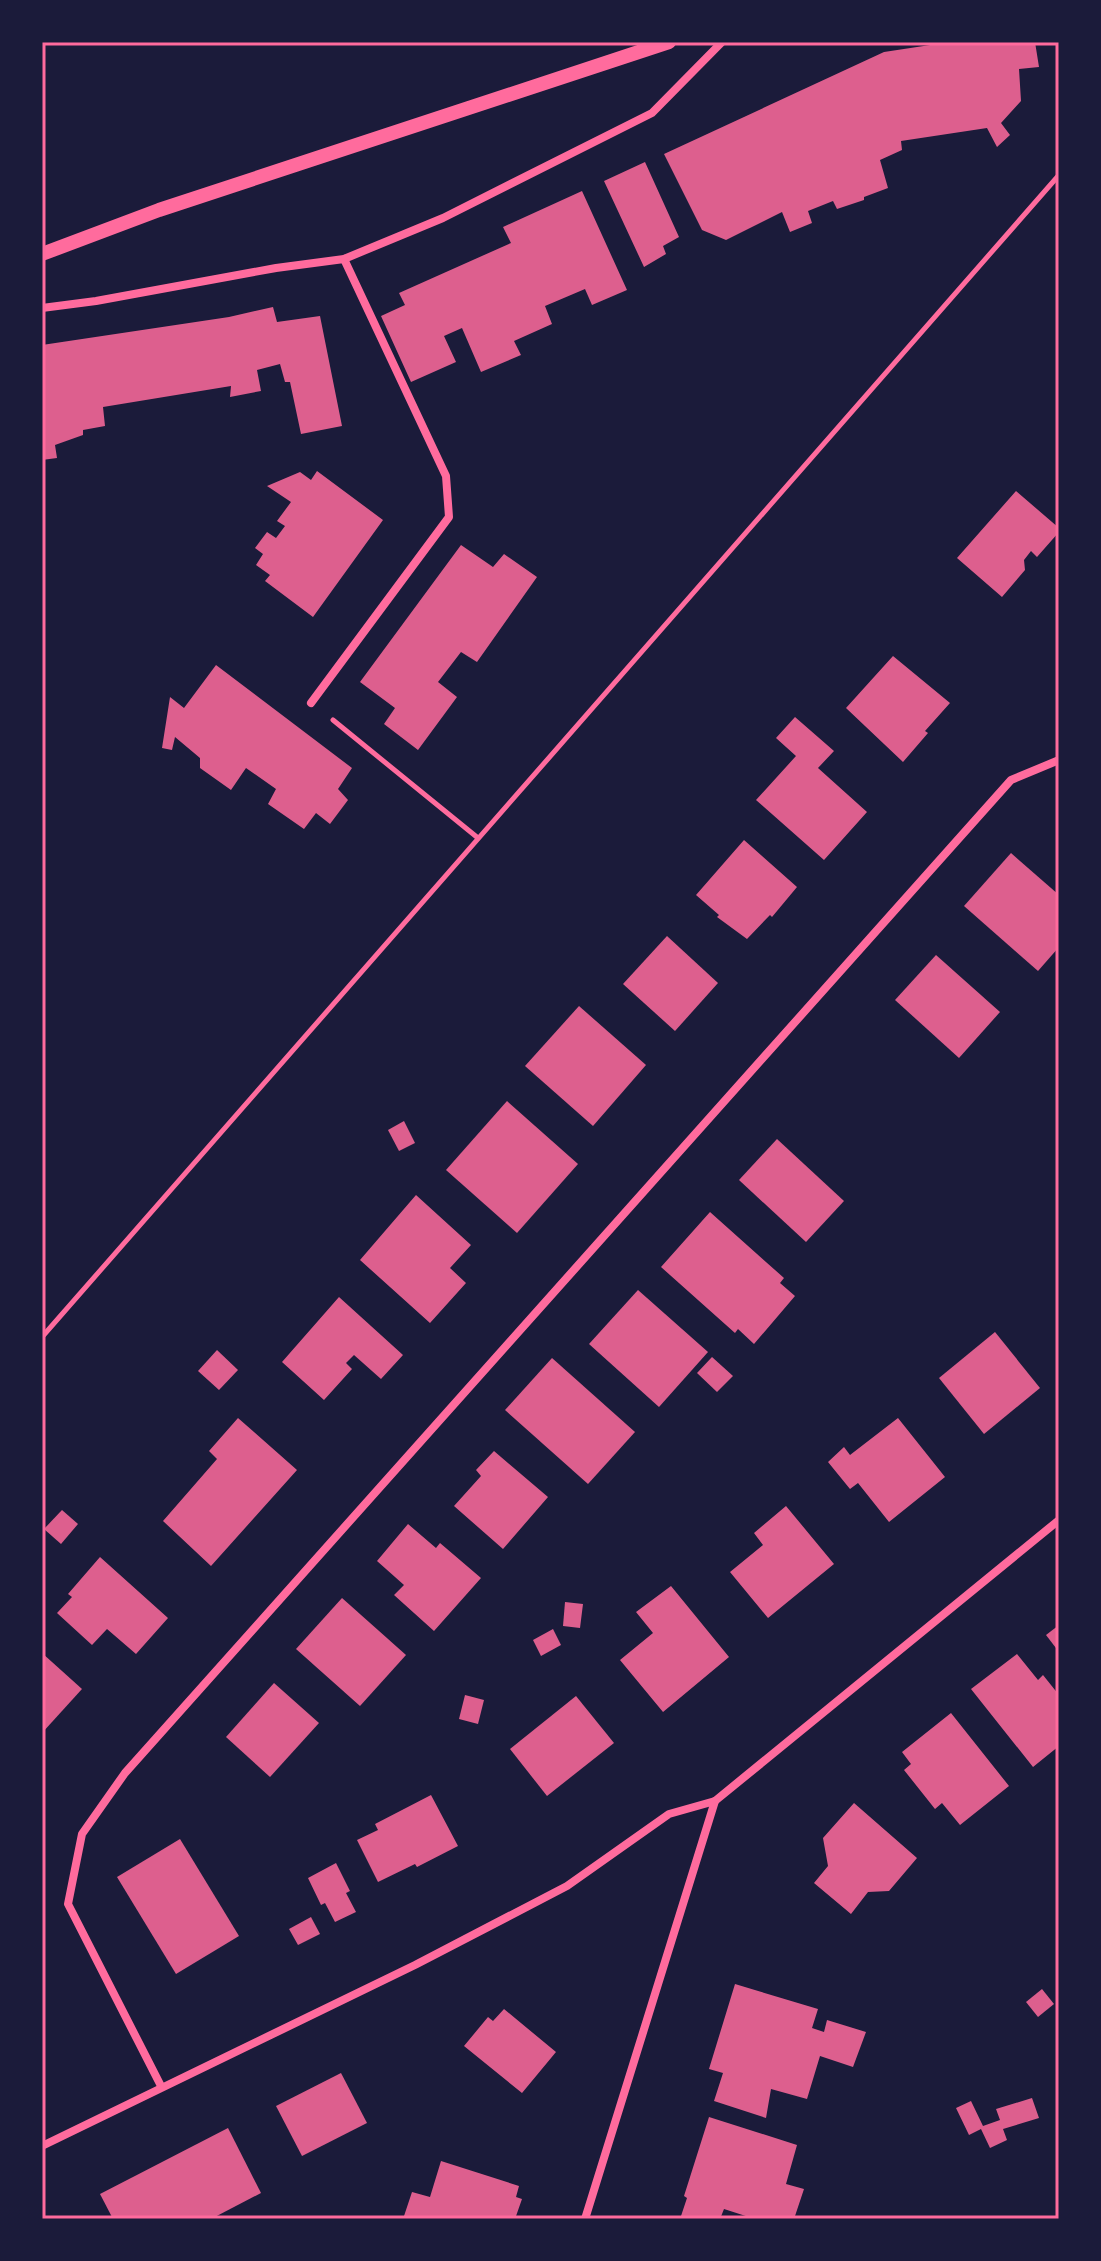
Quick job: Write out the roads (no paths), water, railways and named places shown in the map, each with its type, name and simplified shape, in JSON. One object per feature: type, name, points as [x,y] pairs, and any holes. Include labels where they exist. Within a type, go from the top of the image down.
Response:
[{"type":"street","points":[[42,254],[188,200],[669,42]]},
{"type":"street","points":[[42,308],[344,259],[443,218],[652,113],[722,42]]},
{"type":"street","points":[[311,703],[449,517],[446,476],[344,259]]},
{"type":"street","points":[[161,2086],[68,1904],[82,1834],[125,1773],[1011,780],[1059,760]]},
{"type":"street","points":[[42,2146],[415,1965],[567,1886],[669,1814],[715,1801],[1059,1520]]},
{"type":"street","points":[[585,2219],[715,1801]]}]
